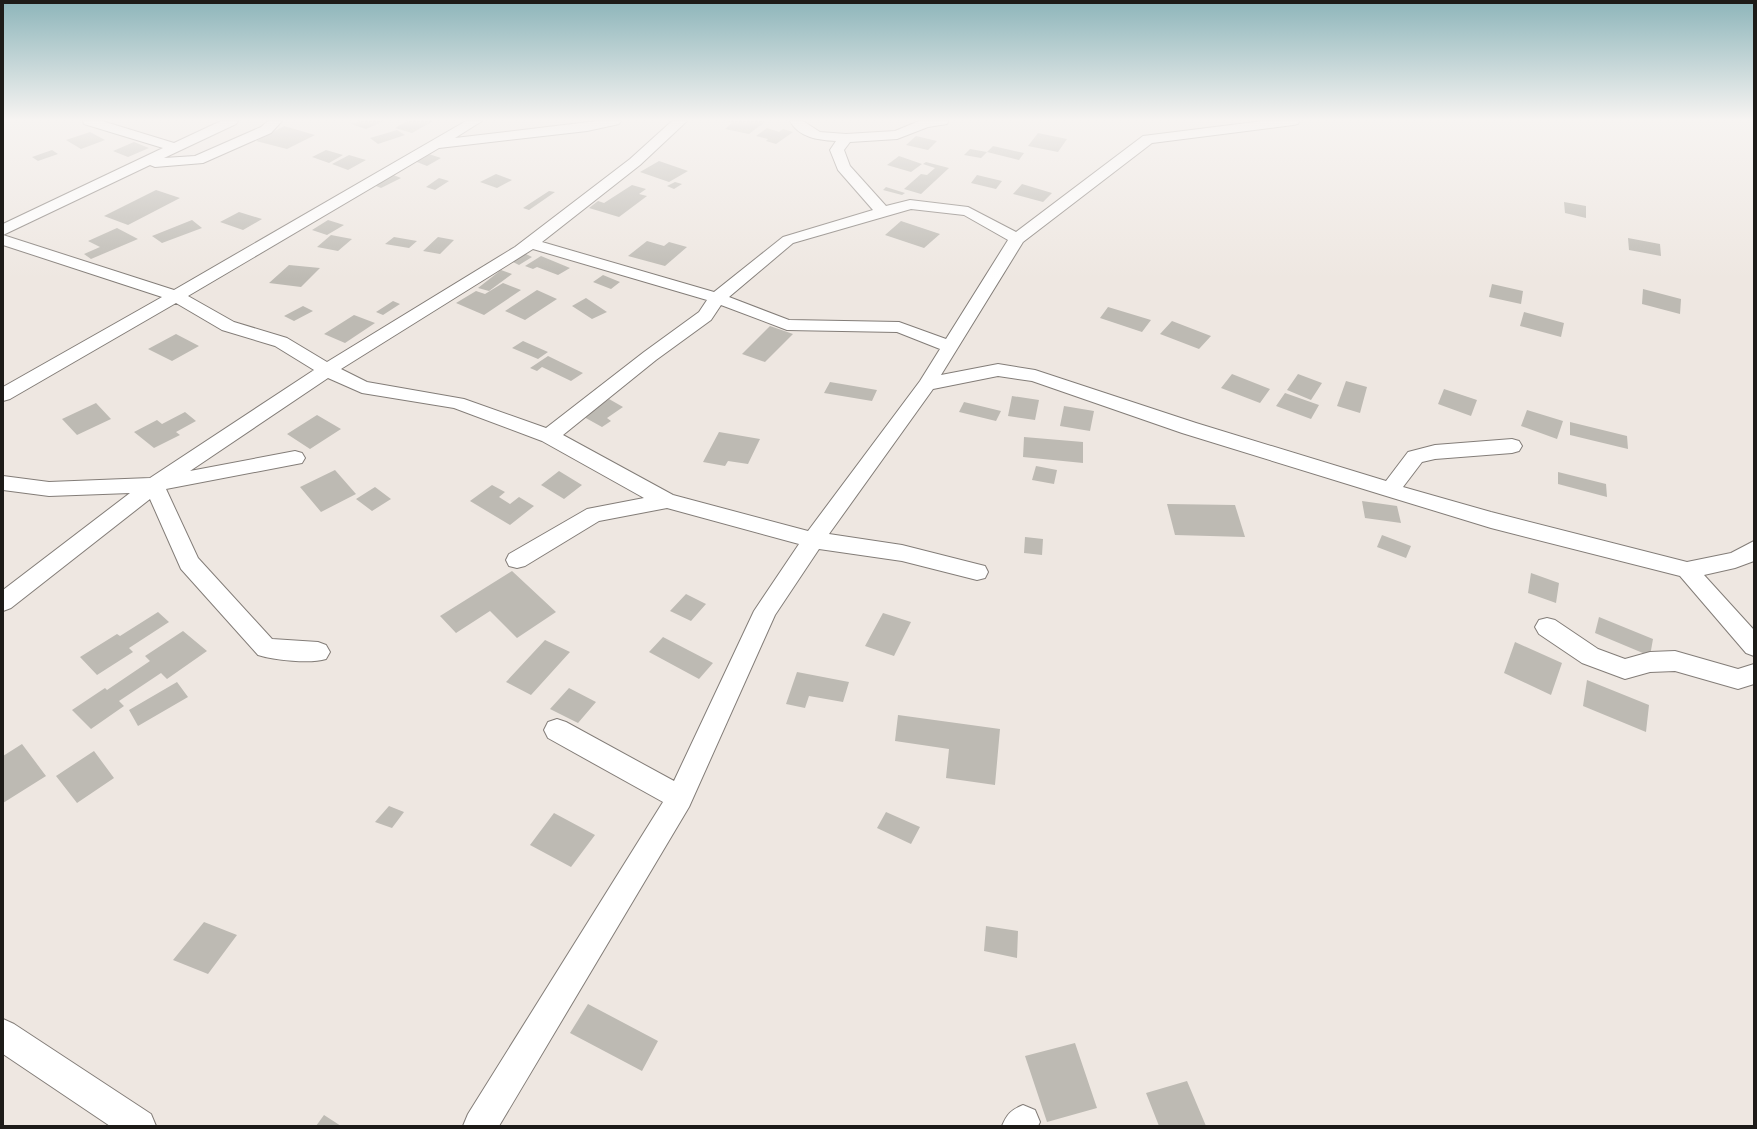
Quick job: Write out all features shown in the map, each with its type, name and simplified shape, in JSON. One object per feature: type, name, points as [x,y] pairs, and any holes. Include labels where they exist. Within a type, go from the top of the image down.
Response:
[{"type":"street","points":[[3,230],[124,174]]},
{"type":"street","points":[[3,395],[177,297],[383,174]]},
{"type":"street","points":[[3,602],[154,485],[327,370],[530,243],[620,174]]},
{"type":"street","points":[[849,174],[883,212]]},
{"type":"street","points":[[480,1126],[680,798],[765,611],[926,384],[1017,239],[1100,174]]},
{"type":"street","points":[[549,436],[650,356],[705,316],[717,298],[788,240],[910,204],[968,211],[1017,239]]},
{"type":"street","points":[[3,240],[177,297],[228,326],[281,342],[327,370],[362,386],[457,403],[549,436],[667,501],[814,540],[902,553],[977,572]]},
{"type":"street","points":[[530,243],[717,298],[787,324],[899,327],[950,347]]},
{"type":"street","points":[[926,384],[998,370],[1035,376],[1189,428],[1390,490],[1491,520],[1686,570],[1735,560],[1749,554],[1754,549]]},
{"type":"street","points":[[1390,490],[1415,457],[1435,452],[1512,446]]},
{"type":"street","points":[[3,483],[48,489],[154,485],[295,458]]},
{"type":"street","points":[[154,485],[189,563],[266,648],[318,652]]},
{"type":"street","points":[[517,560],[594,514],[667,501]]},
{"type":"street","points":[[1686,570],[1754,646]]},
{"type":"street","points":[[1547,627],[1590,656],[1625,669],[1650,662],[1675,661],[1738,679],[1754,674]]},
{"type":"street","points":[[557,730],[680,798]]},
{"type":"street","points":[[3,1035],[139,1126]]},
{"type":"building","points":[[391,174],[401,178],[381,188],[371,184]]},
{"type":"building","points":[[496,174],[512,180],[497,188],[480,182]]},
{"type":"building","points":[[645,174],[683,174],[669,182]]},
{"type":"building","points":[[921,174],[943,174],[921,194],[904,189]]},
{"type":"building","points":[[977,175],[1002,181],[996,189],[971,183]]},
{"type":"building","points":[[439,178],[449,181],[435,190],[426,187]]},
{"type":"building","points":[[675,182],[682,184],[674,189],[667,186]]},
{"type":"building","points":[[1022,184],[1052,193],[1043,202],[1013,194]]},
{"type":"building","points":[[632,185],[646,189],[639,194],[647,196],[619,217],[589,208],[598,201],[604,203]]},
{"type":"building","points":[[886,187],[905,193],[902,195],[883,190]]},
{"type":"building","points":[[156,190],[180,198],[128,225],[104,216]]},
{"type":"building","points":[[549,191],[555,192],[529,210],[523,208]]},
{"type":"building","points":[[1564,202],[1586,206],[1586,218],[1565,213]]},
{"type":"building","points":[[239,212],[262,219],[243,230],[220,222]]},
{"type":"building","points":[[192,220],[202,228],[162,243],[152,236]]},
{"type":"building","points":[[328,220],[344,225],[327,235],[312,230]]},
{"type":"building","points":[[901,221],[940,234],[924,248],[885,235]]},
{"type":"building","points":[[117,228],[138,239],[91,259],[84,254],[100,247],[88,241]]},
{"type":"building","points":[[331,235],[352,239],[338,251],[317,247]]},
{"type":"building","points":[[394,237],[417,241],[409,248],[385,244]]},
{"type":"building","points":[[438,237],[454,240],[440,254],[423,251]]},
{"type":"building","points":[[1628,238],[1660,244],[1661,256],[1629,250]]},
{"type":"building","points":[[647,241],[664,246],[669,242],[687,247],[665,266],[628,256]]},
{"type":"building","points":[[524,253],[532,257],[519,265],[511,261]]},
{"type":"building","points":[[541,256],[570,268],[558,275],[537,267],[533,269],[525,266]]},
{"type":"building","points":[[289,265],[320,268],[301,287],[269,283]]},
{"type":"building","points":[[501,270],[512,274],[489,291],[478,288]]},
{"type":"building","points":[[603,275],[620,282],[611,289],[593,282]]},
{"type":"building","points":[[503,283],[521,290],[484,315],[456,303],[476,291],[485,294]]},
{"type":"building","points":[[1492,284],[1523,291],[1521,304],[1489,297]]},
{"type":"building","points":[[1643,289],[1681,299],[1680,314],[1642,304]]},
{"type":"building","points":[[537,290],[557,299],[525,320],[505,311]]},
{"type":"building","points":[[586,298],[607,312],[592,319],[572,306]]},
{"type":"building","points":[[393,301],[400,304],[383,315],[376,312]]},
{"type":"building","points":[[303,306],[313,311],[294,321],[284,316]]},
{"type":"building","points":[[1108,307],[1151,320],[1142,332],[1100,318]]},
{"type":"building","points":[[1524,312],[1564,323],[1561,337],[1520,326]]},
{"type":"building","points":[[354,315],[375,323],[345,343],[324,334]]},
{"type":"building","points":[[1172,321],[1211,336],[1199,349],[1160,334]]},
{"type":"building","points":[[770,326],[793,334],[765,362],[742,354]]},
{"type":"building","points":[[176,334],[199,346],[172,361],[148,349]]},
{"type":"building","points":[[523,341],[548,352],[538,359],[512,348]]},
{"type":"building","points":[[548,356],[583,373],[571,381],[542,367],[537,371],[530,368]]},
{"type":"building","points":[[1232,374],[1270,389],[1260,403],[1221,388]]},
{"type":"building","points":[[1298,374],[1322,383],[1311,400],[1287,390]]},
{"type":"building","points":[[1346,381],[1367,387],[1360,413],[1337,406]]},
{"type":"building","points":[[830,382],[877,390],[872,401],[824,393]]},
{"type":"building","points":[[1444,389],[1477,400],[1471,416],[1438,404]]},
{"type":"building","points":[[1285,393],[1319,405],[1311,419],[1276,406]]},
{"type":"building","points":[[1012,396],[1039,400],[1035,420],[1008,416]]},
{"type":"building","points":[[609,399],[623,407],[607,418],[611,421],[602,427],[584,417]]},
{"type":"building","points":[[964,402],[1001,411],[996,421],[959,412]]},
{"type":"building","points":[[96,403],[111,419],[77,435],[62,419]]},
{"type":"building","points":[[1064,406],[1094,411],[1090,431],[1060,426]]},
{"type":"building","points":[[1527,410],[1563,421],[1557,439],[1521,426]]},
{"type":"building","points":[[185,412],[196,421],[176,432],[180,435],[154,448],[134,432],[157,420],[162,424]]},
{"type":"building","points":[[317,415],[341,429],[310,449],[287,434]]},
{"type":"building","points":[[1570,422],[1627,436],[1628,449],[1570,435]]},
{"type":"building","points":[[719,432],[760,439],[748,464],[728,461],[725,466],[703,462]]},
{"type":"building","points":[[1024,437],[1083,442],[1083,463],[1023,457]]},
{"type":"building","points":[[1036,466],[1057,470],[1054,484],[1032,480]]},
{"type":"building","points":[[335,470],[356,494],[321,512],[300,487]]},
{"type":"building","points":[[559,471],[582,485],[564,499],[541,485]]},
{"type":"building","points":[[1558,472],[1606,484],[1607,497],[1558,484]]},
{"type":"building","points":[[492,485],[505,492],[499,497],[510,504],[519,497],[534,506],[510,525],[470,501]]},
{"type":"building","points":[[375,487],[391,499],[372,511],[356,499]]},
{"type":"building","points":[[1362,501],[1397,506],[1401,523],[1365,518]]},
{"type":"building","points":[[1167,504],[1235,505],[1245,537],[1175,535]]},
{"type":"building","points":[[1382,535],[1411,546],[1406,558],[1377,547]]},
{"type":"building","points":[[1025,537],[1043,539],[1042,555],[1024,553]]},
{"type":"building","points":[[512,571],[556,612],[517,638],[490,611],[456,633],[440,616]]},
{"type":"building","points":[[1531,573],[1559,583],[1556,603],[1528,593]]},
{"type":"building","points":[[686,594],[706,604],[691,621],[670,611]]},
{"type":"building","points":[[158,612],[169,622],[129,648],[133,652],[97,675],[80,657],[117,634],[120,636]]},
{"type":"building","points":[[883,613],[911,622],[894,656],[865,646]]},
{"type":"building","points":[[1599,617],[1653,639],[1650,656],[1595,633]]},
{"type":"building","points":[[183,631],[207,651],[167,679],[161,673],[119,701],[124,706],[91,729],[72,710],[105,688],[107,690],[150,661],[145,656]]},
{"type":"building","points":[[663,637],[713,663],[699,679],[649,652]]},
{"type":"building","points":[[545,640],[570,652],[531,695],[506,682]]},
{"type":"building","points":[[1515,642],[1562,663],[1551,695],[1504,673]]},
{"type":"building","points":[[797,672],[849,682],[843,702],[809,696],[805,708],[786,704]]},
{"type":"building","points":[[1587,680],[1649,705],[1646,732],[1583,706]]},
{"type":"building","points":[[177,682],[188,697],[138,726],[129,710]]},
{"type":"building","points":[[569,688],[596,702],[578,723],[550,709]]},
{"type":"building","points":[[898,715],[1000,729],[995,785],[946,778],[949,749],[895,741]]},
{"type":"building","points":[[22,744],[46,776],[3,803],[3,756]]},
{"type":"building","points":[[94,751],[114,778],[77,803],[56,776]]},
{"type":"building","points":[[389,806],[404,812],[392,828],[375,822]]},
{"type":"building","points":[[886,812],[920,827],[911,844],[877,828]]},
{"type":"building","points":[[554,813],[595,835],[571,867],[530,845]]},
{"type":"building","points":[[204,922],[237,935],[208,974],[173,960]]},
{"type":"building","points":[[986,926],[1018,931],[1017,958],[984,951]]},
{"type":"building","points":[[588,1004],[658,1041],[642,1071],[570,1033]]},
{"type":"building","points":[[1075,1043],[1097,1108],[1047,1122],[1025,1056]]},
{"type":"building","points":[[1187,1081],[1206,1126],[1159,1126],[1146,1093]]},
{"type":"building","points":[[324,1115],[341,1126],[316,1126]]}]
